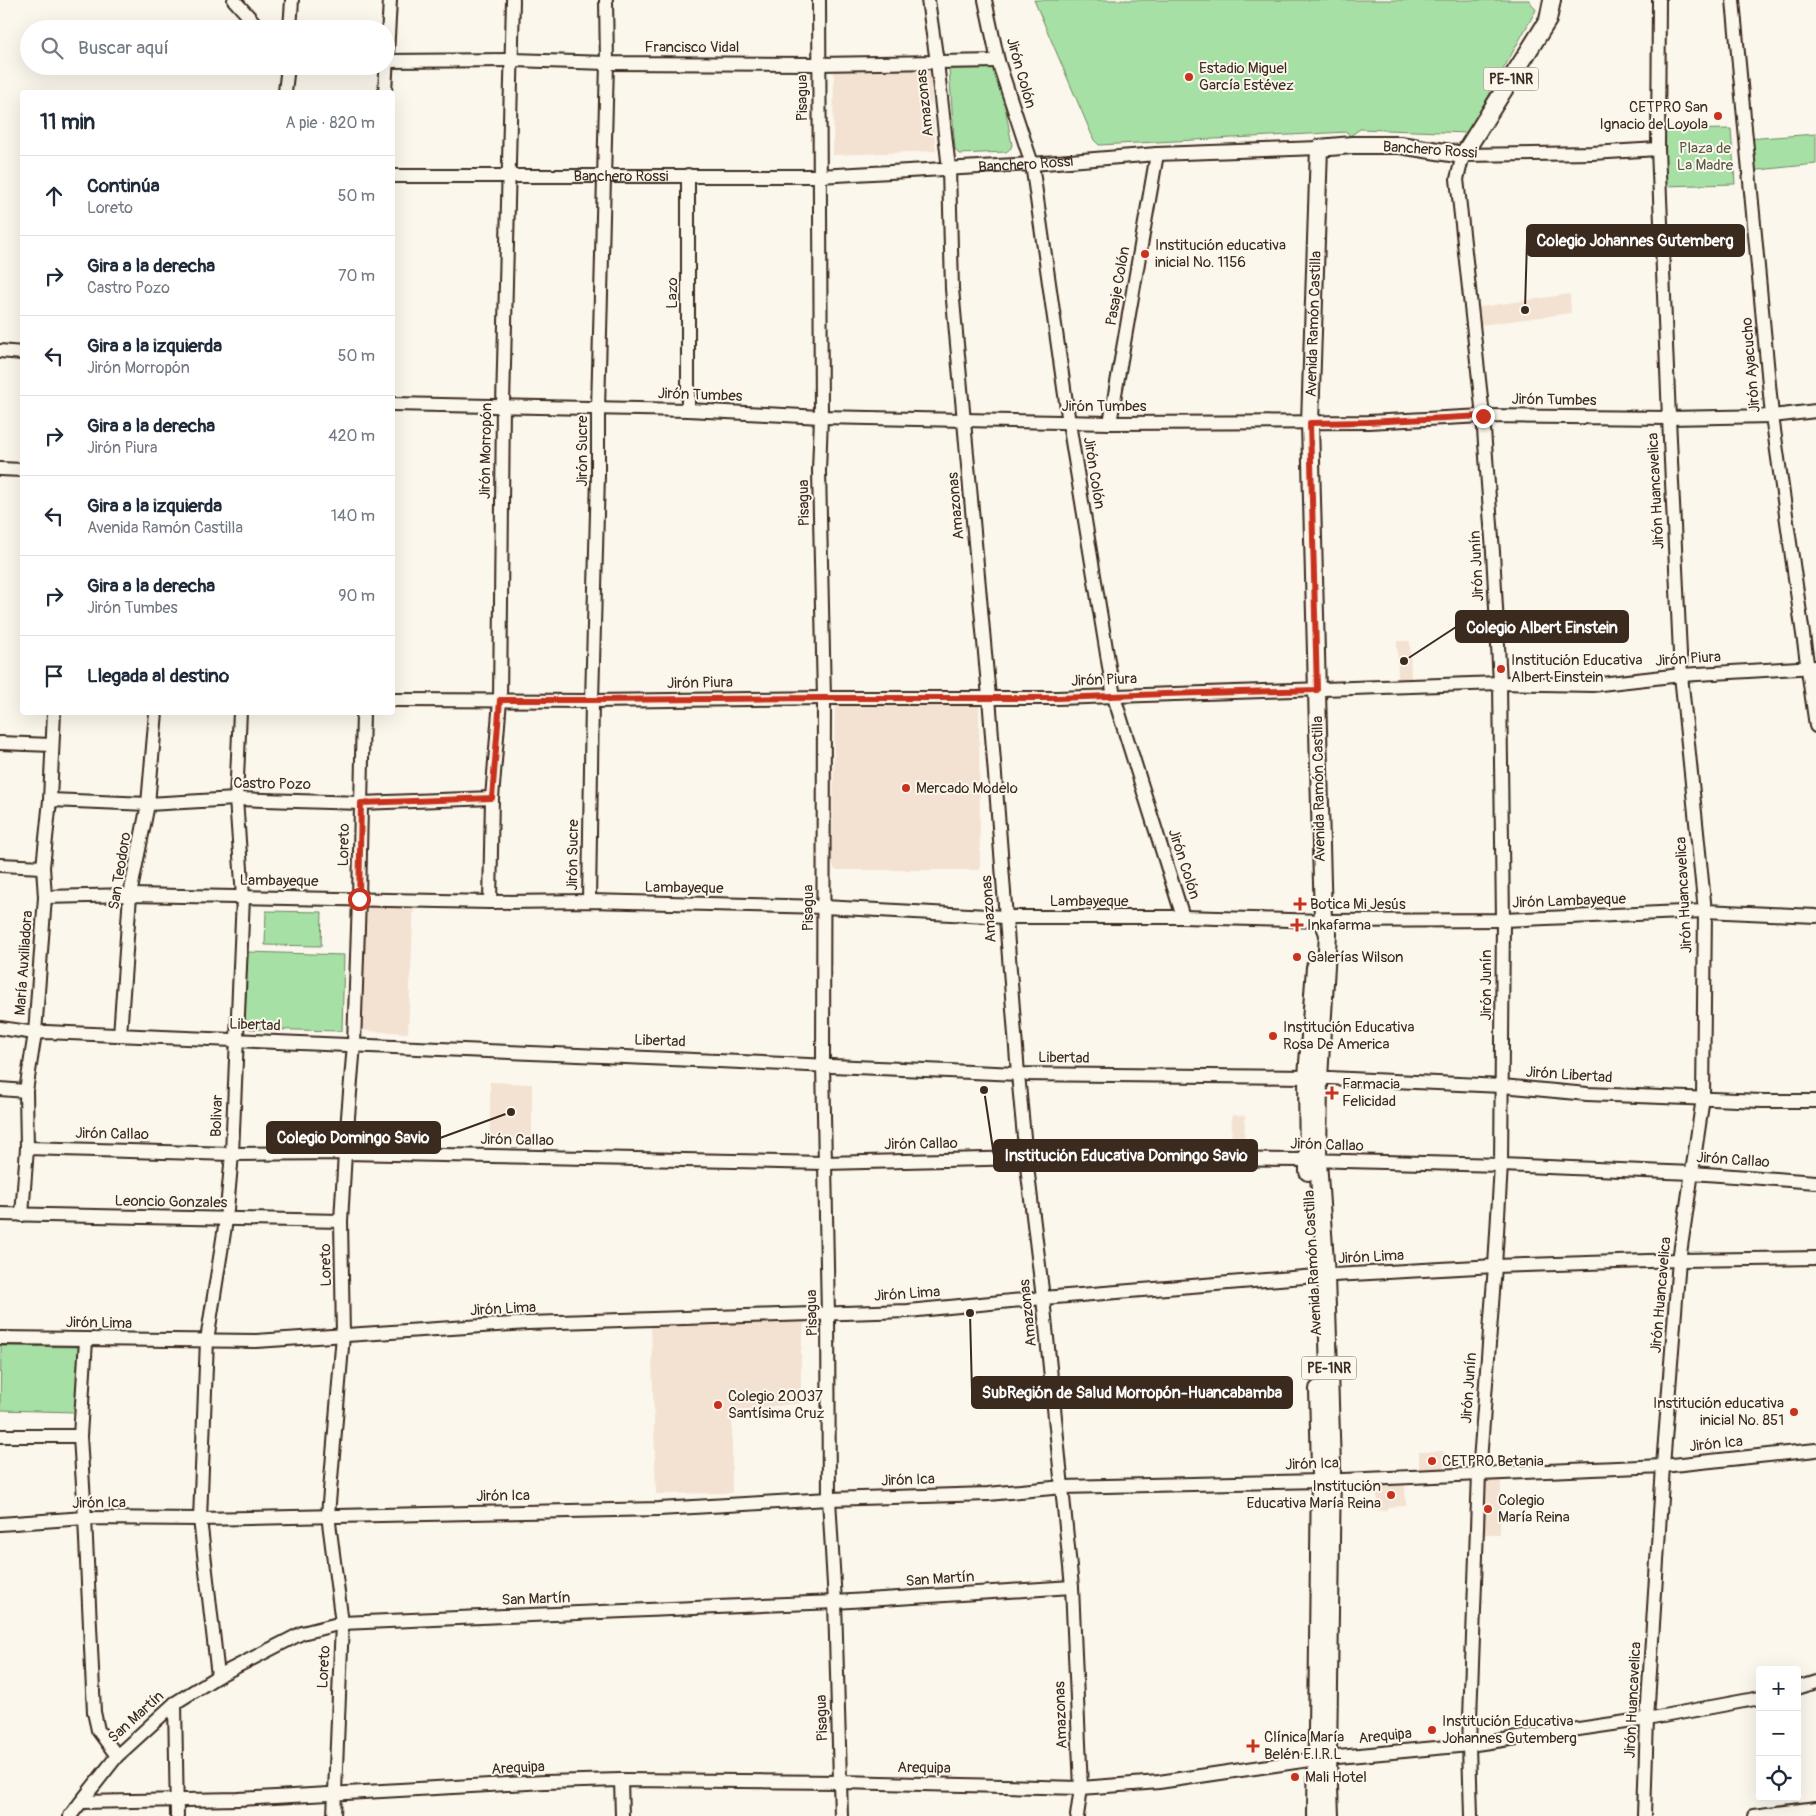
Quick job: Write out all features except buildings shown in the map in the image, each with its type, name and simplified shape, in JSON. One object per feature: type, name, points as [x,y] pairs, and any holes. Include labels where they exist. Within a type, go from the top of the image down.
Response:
[{"type":"main road","name":"PE-1NR","points":[[1463,155],[1548,20],[1552,0]]},
{"type":"main road","name":"Banchero Rossi","points":[[1319,148],[1352,145],[1400,146],[1463,155]]},
{"type":"main road","name":"Avenida Ramón Castilla","points":[[1316,1816],[1322,1759],[1326,1480],[1321,1276],[1312,1161],[1317,932],[1323,921],[1310,423],[1319,148]]},
{"type":"main road","name":"Avenida Ramón Castilla","points":[[1322,1759],[1330,1816]]},
{"type":"street","points":[[234,0],[252,20]]},
{"type":"street","points":[[291,20],[292,0]]},
{"type":"street","points":[[389,20],[390,0]]},
{"type":"street","name":"Jirón Morropón","points":[[490,902],[492,798],[500,700],[503,405],[513,0]]},
{"type":"street","name":"Jirón Sucre","points":[[589,901],[598,409],[605,176],[606,0]]},
{"type":"street","name":"Pisagua","points":[[819,0],[821,417],[819,471],[824,698],[823,1064],[828,1315],[829,1499],[835,1602],[841,1816]]},
{"type":"street","name":"Amazonas","points":[[928,0],[949,169],[952,289],[989,698],[1018,1074],[1063,1487],[1072,1588],[1081,1788],[1078,1816]]},
{"type":"street","name":"Jirón Colón","points":[[985,0],[998,62],[1032,164],[1070,423],[1114,697],[1183,917]]},
{"type":"street","name":"Jirón Huancavelica","points":[[1644,1816],[1647,1719],[1663,1466],[1679,1260],[1703,1098],[1705,911],[1681,675],[1658,149],[1659,0]]},
{"type":"street","name":"Jirón Ayacucho","points":[[1733,0],[1772,416],[1812,668],[1816,726]]},
{"type":"street","name":"Francisco Vidal","points":[[395,62],[513,60],[607,63],[819,64],[998,62]]},
{"type":"street","points":[[286,90],[287,75]]},
{"type":"street","points":[[385,90],[386,75]]},
{"type":"street","name":"Banchero Rossi","points":[[395,176],[819,176],[1032,164],[1157,154],[1319,148]]},
{"type":"street","name":"Banchero Rossi","points":[[1463,155],[1592,153],[1658,149]]},
{"type":"street","name":"Pasaje Colón","points":[[1110,423],[1157,154]]},
{"type":"street","name":"Jirón Junín","points":[[1463,155],[1457,179],[1483,416],[1500,683],[1503,920],[1501,1165],[1479,1474],[1469,1745],[1471,1816]]},
{"type":"street","name":"Lazo","points":[[688,175],[688,410]]},
{"type":"street","points":[[0,352],[20,353]]},
{"type":"street","name":"Jirón Tumbes","points":[[395,404],[688,410],[821,417],[1070,423],[1310,423],[1483,416],[1669,418],[1772,416],[1816,411]]},
{"type":"street","points":[[0,469],[20,470]]},
{"type":"street","name":"Jirón Piura","points":[[395,700],[1114,697],[1500,683],[1592,684],[1681,675],[1812,668]]},
{"type":"street","name":"María Auxiliadora","points":[[22,1214],[27,1148],[26,1091],[35,1033],[45,897],[42,868],[50,800],[54,715]]},
{"type":"street","name":"San Teodoro","points":[[120,1035],[130,895],[148,804],[156,715]]},
{"type":"street","name":"Bolivar","points":[[218,1676],[200,1519],[208,1340],[226,1220],[232,1154],[243,897],[236,799],[240,715]]},
{"type":"street","name":"Loreto","points":[[334,1816],[342,1623],[328,1515],[343,1335],[341,1221],[354,1044],[363,715]]},
{"type":"street","points":[[0,742],[52,745]]},
{"type":"street","name":"Castro Pozo","points":[[50,800],[148,804],[236,799],[361,803],[492,798]]},
{"type":"street","points":[[0,866],[42,868]]},
{"type":"street","name":"Lambayeque","points":[[45,897],[130,895],[490,902],[589,901],[824,907],[1005,917],[1183,917],[1323,921]]},
{"type":"street","name":"Jirón Lambayeque","points":[[1323,921],[1503,920],[1705,911],[1816,916]]},
{"type":"street","name":"Libertad","points":[[0,1028],[35,1033],[354,1044],[1018,1074],[1313,1077]]},
{"type":"street","name":"Jirón Libertad","points":[[1313,1077],[1502,1086],[1587,1094],[1762,1101],[1816,1101]]},
{"type":"street","points":[[0,1089],[26,1091]]},
{"type":"street","name":"Jirón Callao","points":[[27,1148],[232,1154],[345,1153],[825,1162],[1026,1158],[1312,1161],[1501,1165],[1692,1173],[1816,1182]]},
{"type":"street","name":"Leoncio Gonzales","points":[[0,1214],[341,1221]]},
{"type":"street","name":"Jirón Lima","points":[[0,1338],[256,1341],[528,1323],[908,1311],[1043,1298],[1321,1276],[1495,1266],[1816,1258]]},
{"type":"street","points":[[86,1340],[80,1436],[94,1712],[98,1730],[117,1756]]},
{"type":"street","points":[[0,1436],[80,1436]]},
{"type":"street","name":"Jirón Ica","points":[[0,1524],[85,1518],[200,1519],[659,1509],[829,1499],[988,1494],[1063,1487],[1326,1480],[1663,1466],[1816,1450]]},
{"type":"street","name":"San Martín","points":[[70,1816],[117,1756],[176,1703],[218,1676],[302,1633],[342,1623],[835,1602],[1072,1588]]},
{"type":"street","points":[[1801,1687],[1816,1682]]},
{"type":"street","name":"Arequipa","points":[[82,1802],[178,1801],[545,1782],[621,1780],[840,1782],[1081,1788],[1159,1782],[1322,1759],[1469,1745],[1647,1719],[1756,1699]]},
{"type":"street","points":[[176,1703],[177,1816]]},
{"type":"street","points":[[621,1780],[622,1816]]},
{"type":"street","points":[[1754,1816],[1816,1808]]},
{"type":"shaded area","points":[[834,68],[930,68],[932,101],[928,108],[929,116],[933,119],[936,151],[833,155]]},
{"type":"shaded area","points":[[1570,294],[1571,313],[1480,325],[1479,307]]},
{"type":"shaded area","points":[[1397,641],[1410,641],[1411,682],[1398,682]]},
{"type":"shaded area","name":"Mercado Modelo","points":[[835,699],[979,699],[980,870],[835,870],[832,862]]},
{"type":"shaded area","points":[[367,900],[414,902],[408,1033],[365,1031],[360,1027]]},
{"type":"shaded area","points":[[490,1082],[532,1084],[532,1140],[490,1139]]},
{"type":"shaded area","points":[[1232,1115],[1245,1116],[1244,1152],[1231,1152]]},
{"type":"shaded area","name":"Colegio 20037 Santísima Cruz","points":[[805,1318],[801,1351],[801,1403],[732,1411],[732,1493],[656,1494],[651,1323]]},
{"type":"shaded area","name":"CETPRO Betania","points":[[1444,1451],[1444,1469],[1419,1470],[1419,1452]]},
{"type":"shaded area","name":"Colegio María Reina","points":[[1479,1481],[1501,1481],[1500,1534],[1475,1534]]},
{"type":"shaded area","name":"Institución Educativa María Reina","points":[[1405,1484],[1406,1506],[1388,1507],[1386,1511],[1377,1510],[1377,1485]]},
{"type":"green space","points":[[1034,0],[1529,0],[1536,10],[1468,133],[1360,129],[1350,136],[1347,132],[1099,145],[1094,140]]},
{"type":"green space","points":[[995,65],[998,68],[1011,148],[1006,152],[959,154],[955,149],[949,69],[951,66]]},
{"type":"green space","name":"Plaza de La Madre","points":[[1731,129],[1735,184],[1664,186],[1665,130]]},
{"type":"green space","points":[[1816,134],[1816,164],[1749,171],[1746,139]]},
{"type":"green space","points":[[266,911],[322,912],[321,946],[265,945]]},
{"type":"green space","points":[[248,952],[344,955],[342,1031],[250,1029],[243,1021]]},
{"type":"green space","points":[[1,1346],[80,1347],[75,1412],[0,1410]]},
{"type":"place","name":"Estadio Miguel García Estévez","points":[[1189,77]]},
{"type":"place","name":"CETPRO San Ignacio de Loyola","points":[[1718,116]]},
{"type":"place","name":"Institución educativa inicial No. 1156","points":[[1145,254]]},
{"type":"place","name":"Colegio Johannes Gutemberg","points":[[1525,310]]},
{"type":"place","name":"Colegio Albert Einstein","points":[[1404,661]]},
{"type":"place","name":"Institución Educativa Albert Einstein","points":[[1501,669]]},
{"type":"place","name":"Mercado Modelo","points":[[906,788]]},
{"type":"place","name":"Botica Mi Jesús","points":[[1300,904]]},
{"type":"place","name":"Inkafarma","points":[[1297,925]]},
{"type":"place","name":"Galerías Wilson","points":[[1297,957]]},
{"type":"place","name":"Institución Educativa Rosa De America","points":[[1273,1036]]},
{"type":"place","name":"Institución Educativa Domingo Savio","points":[[984,1090]]},
{"type":"place","name":"Farmacia Felicidad","points":[[1332,1093]]},
{"type":"place","name":"Colegio Domingo Savio","points":[[511,1112]]},
{"type":"place","name":"SubRegión de Salud Morropón-Huancabamba","points":[[970,1313]]},
{"type":"place","name":"Colegio 20037 Santísima Cruz","points":[[718,1405]]},
{"type":"place","name":"Institución educativa inicial No. 851","points":[[1794,1412]]},
{"type":"place","name":"CETPRO Betania","points":[[1432,1461]]},
{"type":"place","name":"Institución Educativa María Reina","points":[[1391,1495]]},
{"type":"place","name":"Colegio María Reina","points":[[1488,1509]]},
{"type":"place","name":"Institución Educativa Johannes Gutemberg","points":[[1432,1730]]},
{"type":"place","name":"Clínica María Belén E.I.R.L","points":[[1253,1746]]},
{"type":"place","name":"Mali Hotel","points":[[1295,1777]]},
{"type":"route","points":[[359,899],[361,803],[492,798],[500,700],[1057,698],[1317,690],[1310,423],[1483,416]]}]
